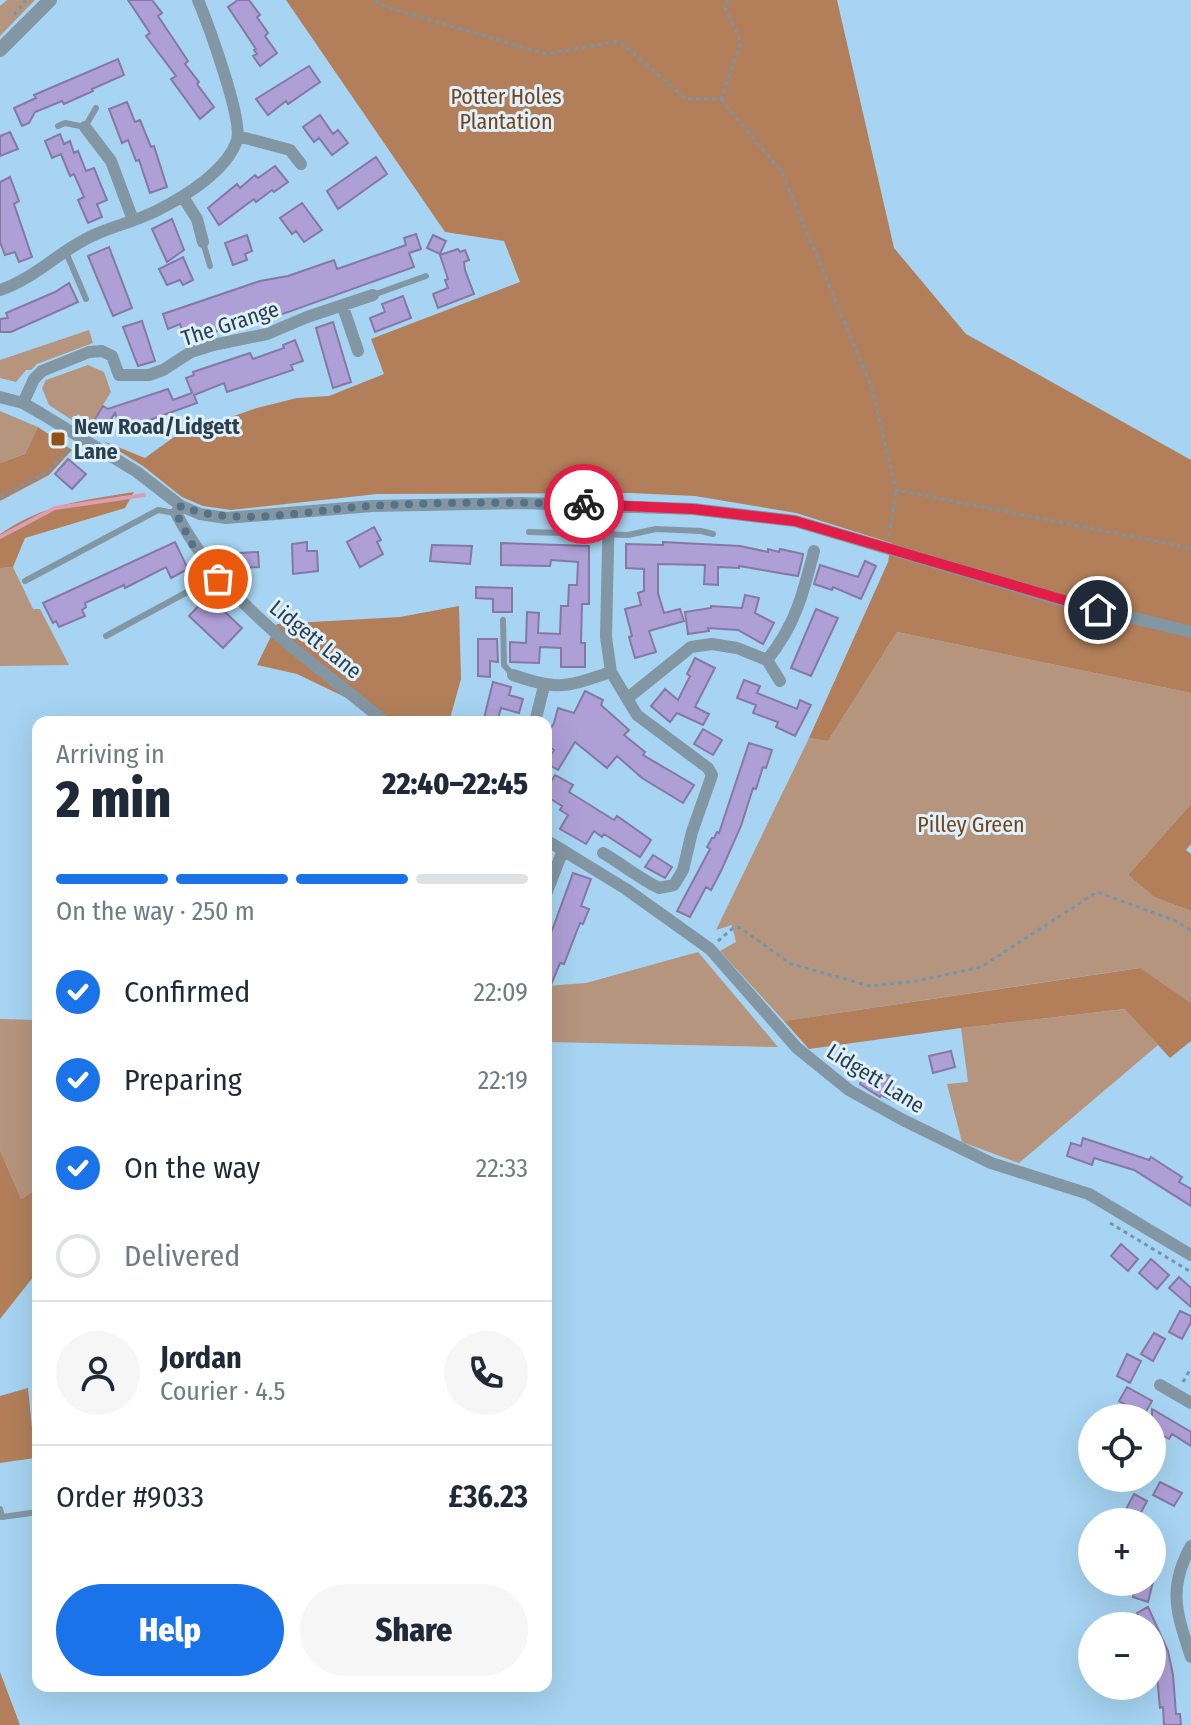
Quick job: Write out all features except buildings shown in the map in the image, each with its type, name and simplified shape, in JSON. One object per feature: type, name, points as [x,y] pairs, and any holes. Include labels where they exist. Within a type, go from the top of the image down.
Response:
[{"type":"street","points":[[0,50],[50,0]]},
{"type":"street","points":[[0,290],[30,278],[73,244],[153,213],[183,197],[224,162],[238,136],[222,68],[198,0]]},
{"type":"street","points":[[85,127],[111,161],[133,220]]},
{"type":"street","points":[[238,136],[290,150],[301,164]]},
{"type":"street","points":[[183,197],[197,219],[203,242]]},
{"type":"street","name":"The Grange","points":[[23,403],[34,379],[42,371],[89,352],[102,351],[112,356],[119,375],[149,375],[191,352],[267,334],[373,295]]},
{"type":"street","points":[[343,307],[358,351]]},
{"type":"street","points":[[0,397],[23,403],[137,472],[178,509],[200,514],[226,518],[372,506],[521,503],[609,505],[758,515],[795,521],[1071,603],[1191,632]]},
{"type":"street","points":[[603,853],[659,888],[674,885],[683,870],[692,832],[712,775],[708,768],[637,715],[629,697],[611,672],[606,637],[609,505]]},
{"type":"street","name":"Lidgett Lane","points":[[178,509],[192,544],[218,579],[269,629],[378,716]]},
{"type":"street","points":[[767,660],[785,638],[802,600],[814,551]]},
{"type":"street","points":[[629,697],[659,676],[673,659],[691,647],[712,644],[737,648],[767,660],[780,681]]},
{"type":"street","points":[[513,675],[544,686],[573,684],[611,672]]},
{"type":"street","points":[[536,716],[544,686]]},
{"type":"street","name":"Lidgett Lane","points":[[552,844],[626,889],[710,949],[797,1048],[849,1090],[980,1158],[1089,1194],[1191,1255]]},
{"type":"street","points":[[552,878],[563,850]]},
{"type":"street","points":[[1160,1385],[1191,1403]]},
{"type":"street","points":[[1191,1546],[1179,1571],[1176,1589],[1176,1613],[1191,1657]]},
{"type":"lane","points":[[58,126],[65,123],[85,127],[96,108]]},
{"type":"lane","points":[[203,242],[210,266]]},
{"type":"lane","points":[[65,250],[86,299]]},
{"type":"lane","points":[[373,295],[426,276]]},
{"type":"lane","points":[[25,581],[158,510],[178,509]]},
{"type":"lane","points":[[529,532],[628,535],[656,529],[713,534]]},
{"type":"lane","points":[[106,636],[191,590],[218,579]]},
{"type":"lane","points":[[503,620],[504,665],[513,675]]},
{"type":"lane","points":[[0,1509],[2,1517],[32,1513]]},
{"type":"path","points":[[376,0],[380,5],[546,54],[619,41],[686,99],[721,99]]},
{"type":"path","points":[[721,99],[741,42],[725,8],[728,0]]},
{"type":"path","points":[[721,99],[782,173],[872,388],[896,490],[887,548]]},
{"type":"path","points":[[0,497],[47,472],[78,438]]},
{"type":"path","points":[[896,490],[1191,548]]},
{"type":"path","points":[[710,949],[733,928],[739,927],[791,964],[870,986],[917,981],[981,967],[1097,892],[1176,921],[1191,931]]},
{"type":"path","points":[[1110,1224],[1191,1272]]},
{"type":"path","points":[[1176,1394],[1191,1368]]},
{"type":"green space","points":[[7,0],[35,0],[0,36],[0,6]]},
{"type":"green space","name":"Potter Holes Plantation","points":[[286,0],[837,0],[894,248],[966,334],[1191,460],[1191,693],[897,632],[828,741],[809,738],[888,562],[891,543],[796,513],[695,496],[630,493],[377,494],[231,510],[203,506],[182,497],[143,466],[103,441],[145,458],[174,437],[257,408],[297,398],[329,396],[384,374],[371,339],[520,282],[504,241],[445,232]]},
{"type":"green space","points":[[89,330],[93,343],[37,364],[26,370],[16,382],[0,378],[0,360]]},
{"type":"green space","points":[[88,365],[104,372],[111,392],[91,424],[78,414],[72,420],[49,405],[42,388],[46,380]]},
{"type":"green space","points":[[0,411],[38,427],[25,454],[0,463]]},
{"type":"green space","points":[[38,427],[72,450],[49,475],[0,501],[0,463],[25,454]]},
{"type":"green space","points":[[134,492],[125,508],[25,538],[13,567],[0,568],[0,534],[17,524],[49,509]]},
{"type":"green space","points":[[13,567],[33,609],[40,609],[69,665],[0,666],[0,568]]},
{"type":"green space","points":[[459,606],[461,679],[451,716],[374,716],[347,698],[297,674],[257,665],[277,624],[400,617]]},
{"type":"green space","name":"Pilley Green","points":[[897,632],[1191,693],[1191,804],[1128,875],[1154,897],[1191,911],[1191,1003],[1139,968],[784,1021],[720,951],[736,942],[732,925],[716,930],[809,738],[828,741]]},
{"type":"green space","points":[[1191,804],[1191,844],[1186,850],[1191,854],[1191,911],[1154,897],[1128,875]]},
{"type":"green space","points":[[698,952],[778,1047],[552,1042],[552,986],[586,983]]},
{"type":"green space","points":[[1140,968],[1191,1003],[1191,1041],[1170,1058],[1125,1009],[809,1049],[784,1021]]},
{"type":"green space","points":[[1126,1009],[1158,1045],[1019,1163],[962,1142],[947,1084],[968,1082],[961,1028]]},
{"type":"green space","points":[[0,1019],[32,1020],[32,1192],[21,1199],[0,1150]]},
{"type":"green space","points":[[0,1150],[21,1199],[32,1192],[32,1279],[0,1319]]},
{"type":"green space","points":[[28,1388],[32,1458],[0,1463],[0,1396]]},
{"type":"green space","points":[[0,1672],[20,1725],[0,1725]]},
{"type":"waterway","points":[[0,537],[55,508],[144,495]]},
{"type":"way so far","points":[[218,579],[192,544],[176,513],[181,506],[200,514],[226,518],[372,506],[584,504]]},
{"type":"place","name":"New Road/Lidgett Lane","points":[[58,439]]},
{"type":"route","points":[[584,504],[693,509],[795,521],[1098,610]]}]
